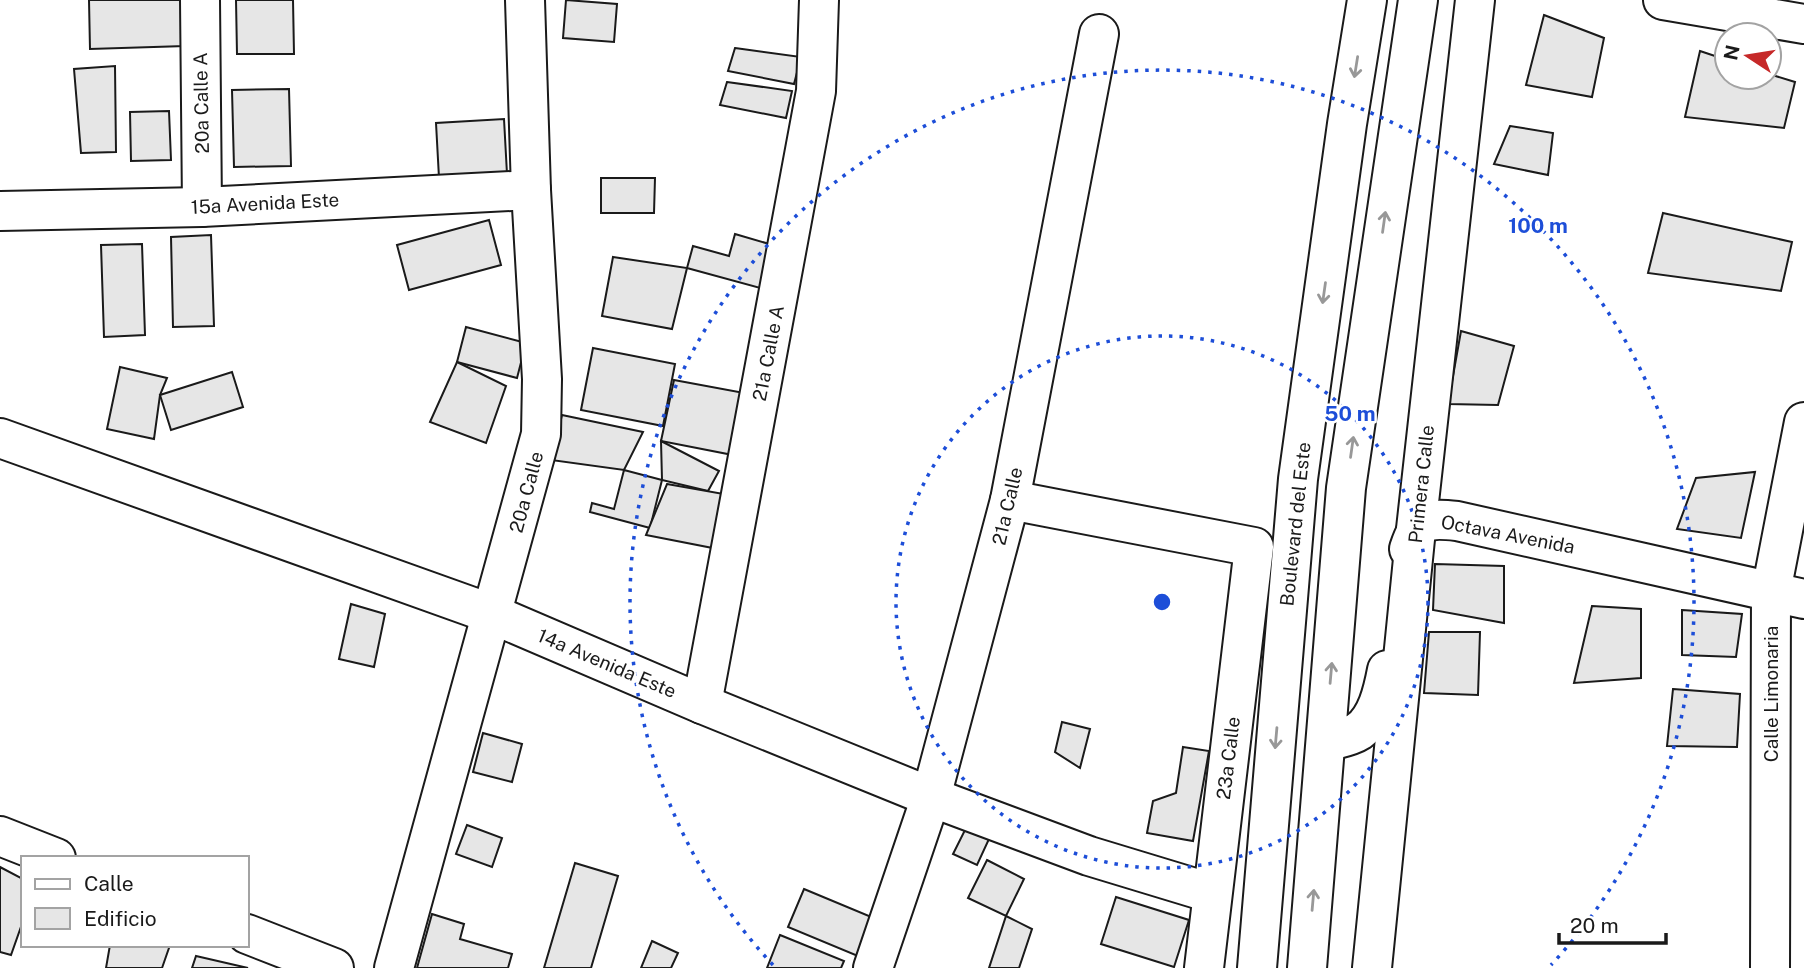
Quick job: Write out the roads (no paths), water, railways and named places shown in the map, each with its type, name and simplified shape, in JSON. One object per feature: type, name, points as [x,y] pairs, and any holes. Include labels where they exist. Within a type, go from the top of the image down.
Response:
[{"type":"street","name":"20a Calle A","points":[[200,0],[202,206]]},
{"type":"street","name":"20a Calle","points":[[394,968],[541,434],[542,379],[531,190],[525,0]]},
{"type":"street","name":"21a Calle A","points":[[702,704],[816,91],[819,0]]},
{"type":"street","name":"Boulevard del Este","points":[[1257,968],[1298,479],[1347,124],[1367,0]]},
{"type":"street","points":[[1307,968],[1346,488],[1418,0]]},
{"type":"street","name":"Primera Calle","points":[[1372,968],[1416,529],[1475,0]]},
{"type":"street","points":[[1663,0],[1804,24]]},
{"type":"street","name":"21a Calle","points":[[873,968],[931,797],[1010,500],[1098,34]]},
{"type":"street","name":"15a Avenida Este","points":[[0,211],[202,206],[531,190]]},
{"type":"street","name":"Calle Limonaria","points":[[1770,968],[1788,595],[1804,422]]},
{"type":"street","name":"14a Avenida Este","points":[[0,438],[492,614],[702,704],[931,797],[1088,856],[1212,892]]},
{"type":"street","name":"23a Calle","points":[[1010,500],[1254,547],[1204,968]]},
{"type":"street","name":"Octava Avenida","points":[[1326,741],[1358,732],[1373,715],[1383,691],[1404,566],[1416,529],[1431,519],[1457,520],[1788,595]]},
{"type":"street","points":[[0,836],[51,856]]},
{"type":"street","points":[[248,933],[334,968]]}]
